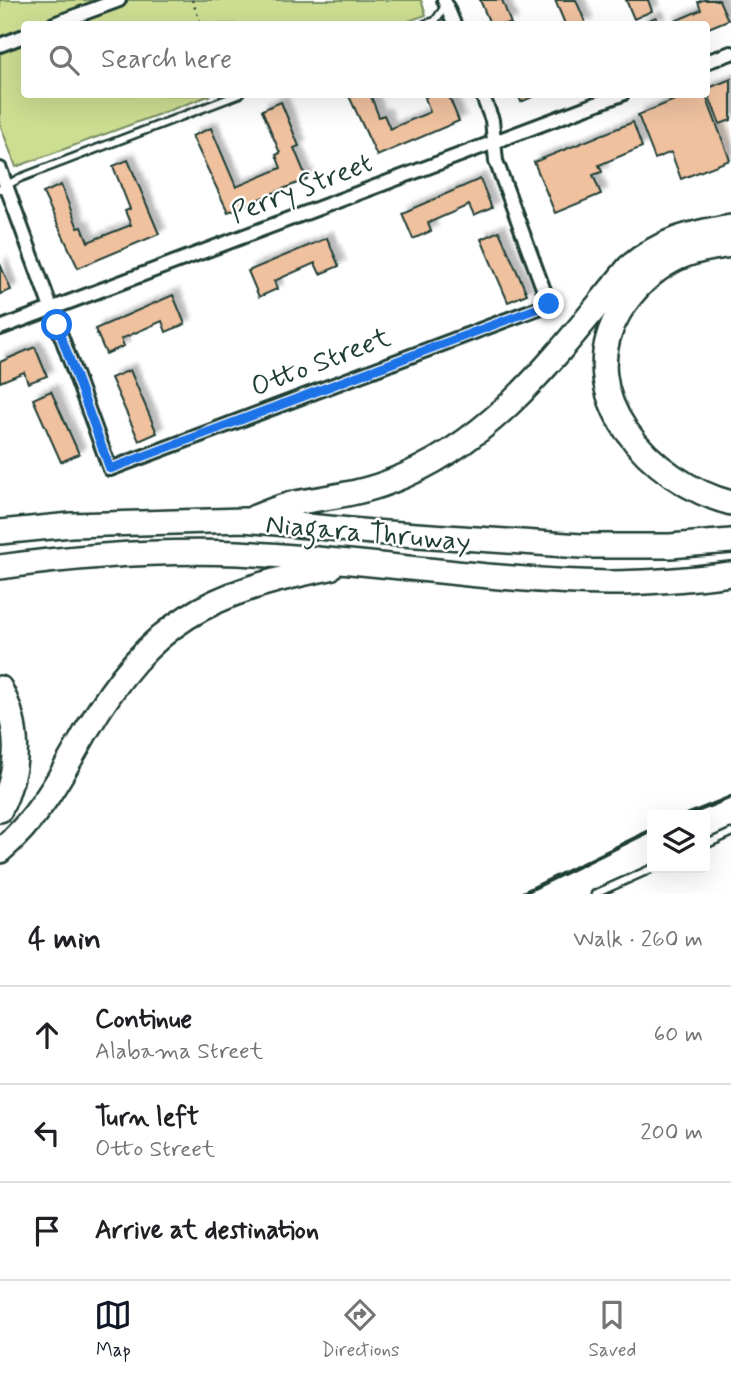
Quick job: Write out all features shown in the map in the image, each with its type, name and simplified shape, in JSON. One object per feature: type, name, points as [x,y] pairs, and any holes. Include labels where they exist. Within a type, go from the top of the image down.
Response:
[{"type":"highway","points":[[244,520],[293,504],[341,496],[389,482],[432,463],[470,438],[516,401],[629,267],[648,251],[673,239],[731,226]]},
{"type":"highway","points":[[731,245],[696,251],[674,260],[648,276],[630,295],[617,315],[604,356],[605,383],[613,408],[641,449],[687,486],[731,503]]},
{"type":"highway","name":"Niagara Thruway","points":[[0,532],[71,525],[244,520],[581,546],[670,546],[731,541]]},
{"type":"highway","name":"Niagara Thruway","points":[[0,567],[147,553],[238,553],[610,583],[731,574]]},
{"type":"highway","points":[[0,850],[17,836],[39,810],[116,683],[152,642],[187,617],[227,595],[284,578],[360,562]]},
{"type":"highway","points":[[0,688],[15,728],[17,752],[14,772],[0,810]]},
{"type":"street","points":[[62,21],[119,0]]},
{"type":"street","points":[[446,2],[453,21]]},
{"type":"street","points":[[0,45],[21,37]]},
{"type":"street","points":[[710,61],[731,53]]},
{"type":"street","points":[[484,98],[492,120],[495,142]]},
{"type":"street","name":"Perry Street","points":[[0,328],[611,98]]},
{"type":"street","name":"Otto Street","points":[[51,309],[110,469],[549,304],[496,162],[495,142]]},
{"type":"street","points":[[0,169],[3,187],[51,309]]},
{"type":"lane","points":[[435,21],[446,2]]},
{"type":"lane","points":[[3,187],[20,178],[230,98]]},
{"type":"lane","points":[[710,843],[731,833]]},
{"type":"lane","points":[[595,894],[647,871]]},
{"type":"path","points":[[192,0],[200,21]]},
{"type":"shaded area","points":[[731,79],[731,159],[707,98],[710,98],[710,87]]},
{"type":"green space","points":[[0,0],[421,0],[426,15],[409,21],[21,21],[21,98],[203,98],[16,167],[0,124]]},
{"type":"building","points":[[480,0],[502,0],[510,21],[489,21]]},
{"type":"building","points":[[555,0],[576,0],[585,21],[564,21]]},
{"type":"building","points":[[626,0],[648,0],[652,11],[634,19]]},
{"type":"building","points":[[719,0],[728,20],[710,27],[710,21],[675,21],[701,10],[698,2]]},
{"type":"building","points":[[731,79],[731,120],[720,124],[710,98],[710,87]]},
{"type":"building","points":[[350,98],[372,98],[379,117],[384,115],[390,129],[430,112],[425,98],[450,98],[459,121],[377,156]]},
{"type":"building","points":[[679,98],[707,98],[730,160],[681,179],[671,152],[655,159],[638,115]]},
{"type":"building","points":[[281,102],[299,146],[294,148],[307,179],[228,212],[192,136],[211,128],[236,187],[281,168],[276,155],[280,153],[262,110]]},
{"type":"building","points":[[633,122],[642,147],[599,165],[602,172],[593,175],[601,194],[555,213],[534,162]]},
{"type":"building","points":[[128,160],[159,234],[78,268],[43,193],[61,185],[78,228],[82,227],[88,242],[131,225],[125,211],[130,209],[113,166]]},
{"type":"building","points":[[480,179],[492,208],[474,216],[469,205],[428,223],[431,231],[413,239],[402,213]]},
{"type":"building","points":[[499,231],[527,294],[508,302],[481,239]]},
{"type":"building","points":[[327,238],[339,266],[320,274],[315,263],[274,281],[277,289],[259,297],[248,271]]},
{"type":"building","points":[[0,264],[11,290],[0,294]]},
{"type":"building","points":[[173,295],[185,324],[166,332],[162,321],[121,339],[124,346],[106,354],[95,329]]},
{"type":"building","points":[[35,347],[47,376],[28,383],[24,372],[0,382],[0,362]]},
{"type":"building","points":[[130,370],[157,433],[139,441],[111,378]]},
{"type":"building","points":[[51,391],[79,454],[61,462],[33,399]]},
{"type":"railway","points":[[699,810],[731,797]]},
{"type":"railway","points":[[521,894],[647,832]]},
{"type":"route","points":[[57,325],[110,469],[549,304]]}]
